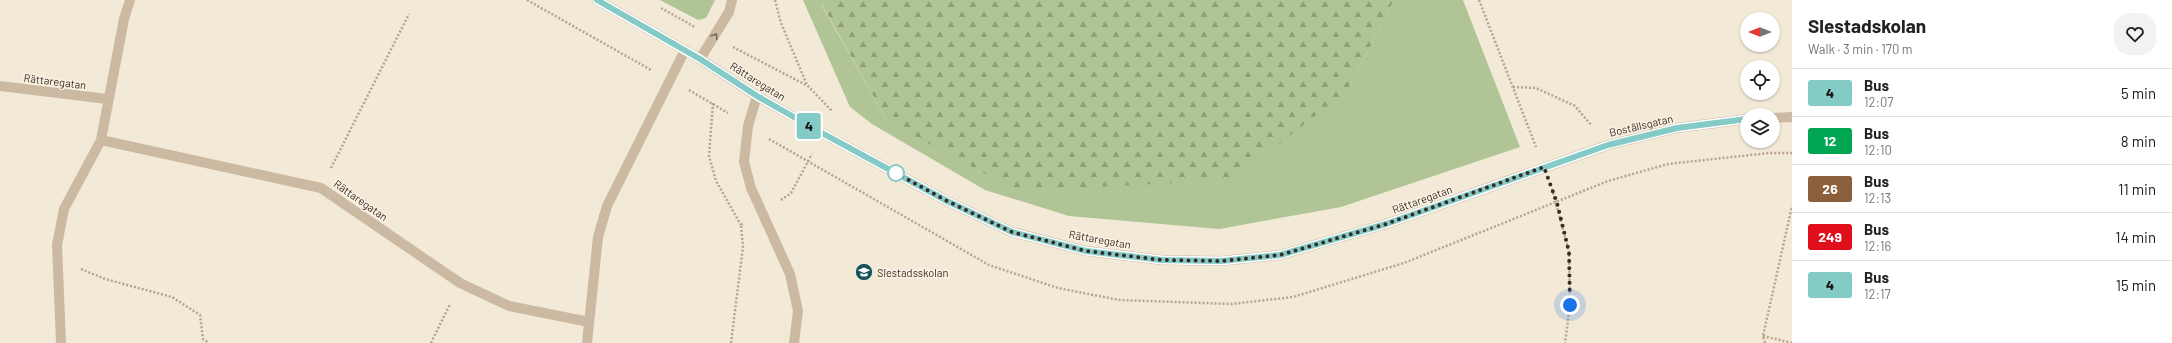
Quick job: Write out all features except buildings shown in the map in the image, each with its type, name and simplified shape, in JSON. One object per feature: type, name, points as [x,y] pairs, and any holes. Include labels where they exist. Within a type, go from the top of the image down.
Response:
[{"type":"street","points":[[61,343],[57,245],[64,209],[101,140],[107,99],[124,19],[130,0]]},
{"type":"street","name":"Rättaregatan","points":[[597,0],[685,50],[757,96],[947,201],[1012,232],[1086,251],[1162,260],[1221,261],[1280,255],[1386,224],[1544,167]]},
{"type":"street","points":[[700,59],[729,12],[732,0]]},
{"type":"street","points":[[587,343],[598,237],[606,206],[685,50]]},
{"type":"street","name":"Rättaregatan","points":[[0,86],[107,99]]},
{"type":"street","points":[[757,96],[748,126],[744,162],[751,188],[790,274],[798,311],[794,343]]},
{"type":"street","points":[[1780,118],[1792,118]]},
{"type":"street","name":"Boställsgatan","points":[[1544,167],[1608,145],[1677,128],[1740,120]]},
{"type":"street","name":"Rättaregatan","points":[[101,140],[321,188],[460,283],[508,306],[589,322]]},
{"type":"path","points":[[775,0],[781,23],[807,85],[831,110],[808,162]]},
{"type":"path","points":[[1479,0],[1557,203],[1569,252],[1570,305],[1565,343]]},
{"type":"path","points":[[321,188],[409,14]]},
{"type":"path","points":[[1513,87],[1536,88],[1575,106],[1608,145]]},
{"type":"path","points":[[713,103],[709,156],[716,181],[741,225]]},
{"type":"path","points":[[1766,343],[1763,336],[1792,206]]},
{"type":"path","points":[[57,260],[105,279],[172,298],[200,315],[203,339],[209,343]]},
{"type":"path","points":[[431,343],[460,283]]},
{"type":"path","points":[[1763,336],[1792,343]]},
{"type":"green space","points":[[660,0],[715,0],[706,18],[698,20]]},
{"type":"green space","points":[[803,0],[823,0],[822,6],[888,122],[1348,90],[1394,0],[1463,0],[1520,147],[1341,207],[1219,229],[1069,216],[985,190],[872,124],[850,107]]},
{"type":"green space","points":[[823,0],[1394,0],[1348,90],[1233,180],[1017,191],[888,122],[822,5]]},
{"type":"bus line","name":"4","points":[[597,0],[700,59],[757,96],[822,133],[947,201],[1012,232],[1086,251],[1162,260],[1221,261],[1280,255],[1386,224],[1608,145],[1677,128],[1740,120]]},
{"type":"place","name":"Slestadsskolan","points":[[864,272]]},
{"type":"route","points":[[896,173],[947,201],[1012,232],[1086,251],[1162,260],[1221,261],[1280,255],[1386,224],[1544,167],[1557,203],[1569,252],[1570,305]]}]
